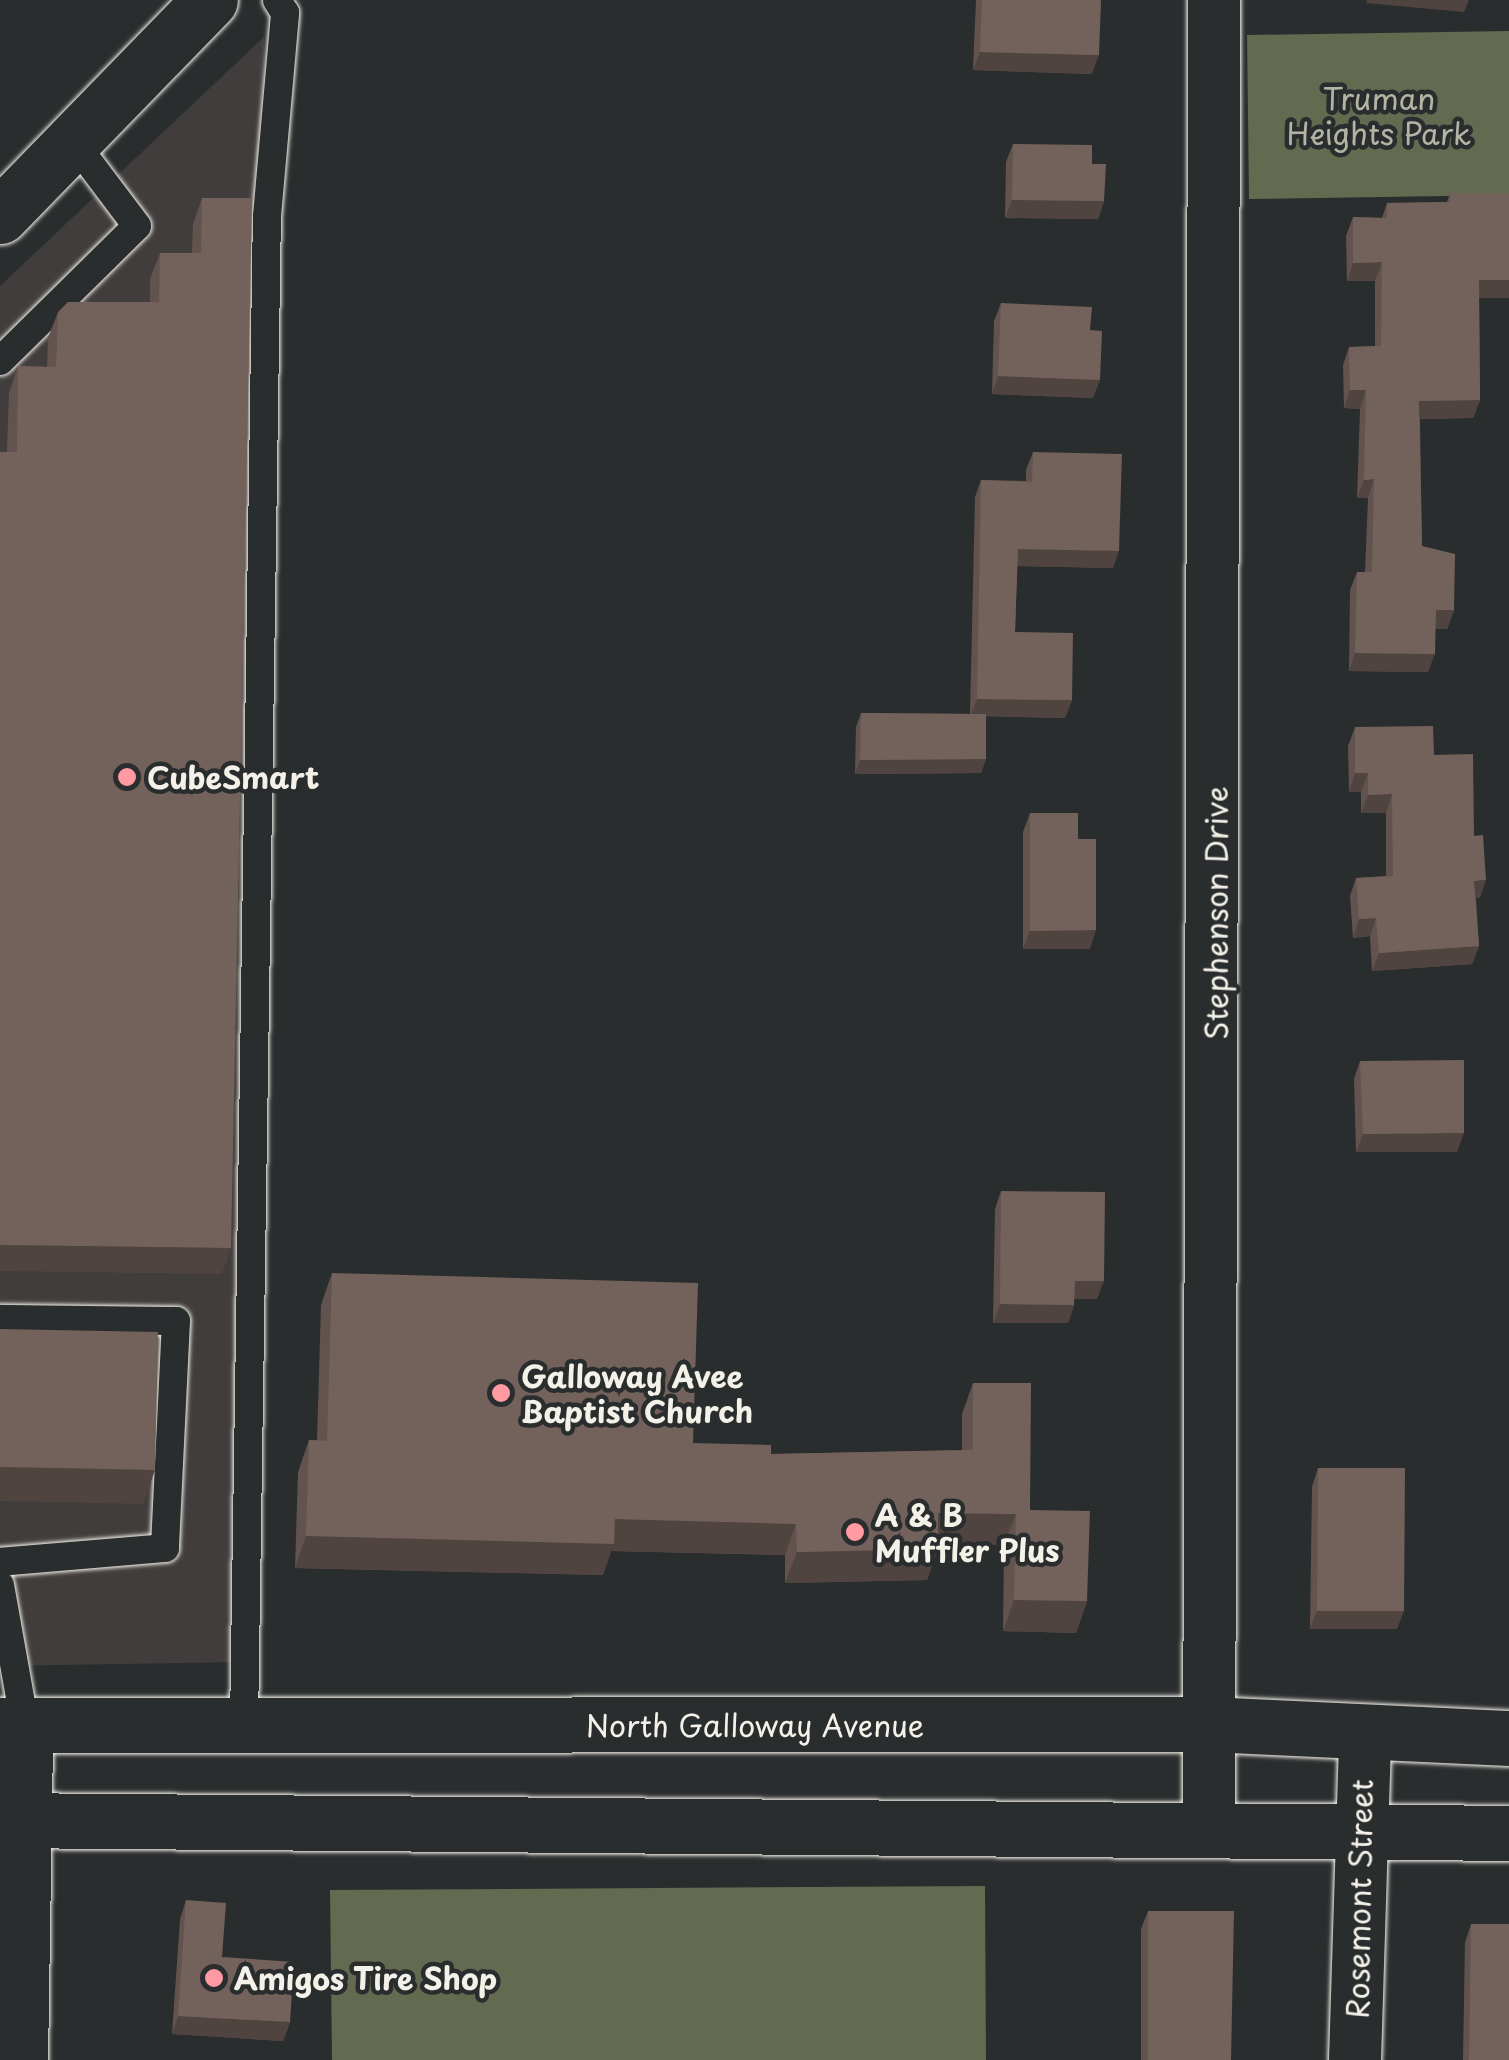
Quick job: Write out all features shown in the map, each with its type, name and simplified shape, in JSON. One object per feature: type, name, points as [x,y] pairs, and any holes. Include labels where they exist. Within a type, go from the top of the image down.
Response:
[{"type":"main road","points":[[0,216],[210,0]]},
{"type":"main road","name":"North Galloway Avenue","points":[[12,1725],[1209,1724],[1365,1738],[1509,1738]]},
{"type":"main road","points":[[12,1725],[20,2060]]},
{"type":"main road","points":[[12,1820],[1209,1826],[1509,1833]]},
{"type":"street","name":"Stephenson Drive","points":[[1209,1826],[1214,0]]},
{"type":"street","name":"Rosemont Street","points":[[1355,2060],[1365,1738]]},
{"type":"lane","points":[[244,1725],[268,216],[285,14],[278,0]]},
{"type":"lane","points":[[0,361],[137,226],[73,141]]},
{"type":"lane","points":[[0,1319],[176,1322],[164,1548],[0,1562]]},
{"type":"lane","points":[[0,1586],[12,1725]]},
{"type":"shaded area","name":"CubeSmart","points":[[264,37],[242,1662],[0,1666],[0,286]]},
{"type":"green space","name":"Truman Heights Park","points":[[1509,31],[1509,195],[1249,199],[1247,35]]},
{"type":"green space","points":[[985,1886],[986,2060],[332,2060],[330,1890]]},
{"type":"building","points":[[982,0],[1101,0],[1099,55],[980,52]]},
{"type":"building","points":[[1013,144],[1092,145],[1092,164],[1106,164],[1104,201],[1012,200]]},
{"type":"building","points":[[1450,193],[1509,193],[1509,280],[1479,280],[1480,400],[1419,401],[1422,546],[1455,554],[1454,610],[1436,610],[1435,654],[1355,653],[1357,572],[1372,572],[1374,479],[1364,480],[1366,390],[1350,390],[1349,347],[1381,346],[1382,262],[1353,263],[1353,217],[1387,218],[1387,203],[1450,202]]},
{"type":"building","name":"CubeSmart","points":[[202,198],[252,198],[231,1248],[0,1245],[0,452],[17,452],[18,366],[56,367],[58,312],[68,302],[159,302],[160,253],[201,253]]},
{"type":"building","points":[[1001,303],[1092,307],[1090,330],[1102,331],[1100,380],[998,376]]},
{"type":"building","points":[[1033,452],[1122,454],[1119,551],[1018,549],[1015,632],[1073,633],[1072,700],[977,699],[981,480],[1032,482]]},
{"type":"building","points":[[861,713],[986,714],[986,759],[860,760]]},
{"type":"building","points":[[1433,726],[1434,755],[1473,754],[1474,836],[1483,835],[1486,880],[1474,881],[1479,946],[1379,953],[1376,918],[1359,919],[1356,878],[1393,876],[1392,794],[1368,795],[1368,773],[1355,773],[1355,727]]},
{"type":"building","points":[[1030,813],[1078,813],[1078,839],[1096,839],[1096,930],[1030,931]]},
{"type":"building","points":[[1464,1060],[1464,1133],[1363,1134],[1360,1061]]},
{"type":"building","points":[[1001,1191],[1105,1192],[1104,1281],[1075,1281],[1074,1305],[1000,1304]]},
{"type":"building","name":"Galloway Avee Baptist Church","points":[[332,1273],[698,1283],[693,1443],[771,1445],[771,1454],[973,1450],[973,1383],[1031,1383],[1030,1510],[1090,1511],[1087,1601],[1014,1600],[1016,1514],[938,1513],[938,1549],[797,1552],[796,1524],[615,1519],[614,1544],[306,1536],[309,1440],[327,1441]]},
{"type":"building","points":[[0,1329],[158,1332],[155,1470],[0,1467]]},
{"type":"building","points":[[1318,1468],[1405,1468],[1404,1611],[1317,1611]]},
{"type":"building","name":"Amigos Tire Shop","points":[[186,1900],[226,1903],[222,1957],[294,1962],[290,2022],[178,2016]]},
{"type":"building","points":[[1148,1911],[1234,1911],[1231,2060],[1148,2060]]},
{"type":"building","points":[[1471,1924],[1509,1924],[1509,2060],[1469,2060]]},
{"type":"place","name":"CubeSmart","points":[[127,777]]},
{"type":"place","name":"Galloway Avee Baptist Church","points":[[501,1393]]},
{"type":"place","name":"A & B Muffler Plus","points":[[855,1532]]},
{"type":"place","name":"Amigos Tire Shop","points":[[214,1978]]}]
